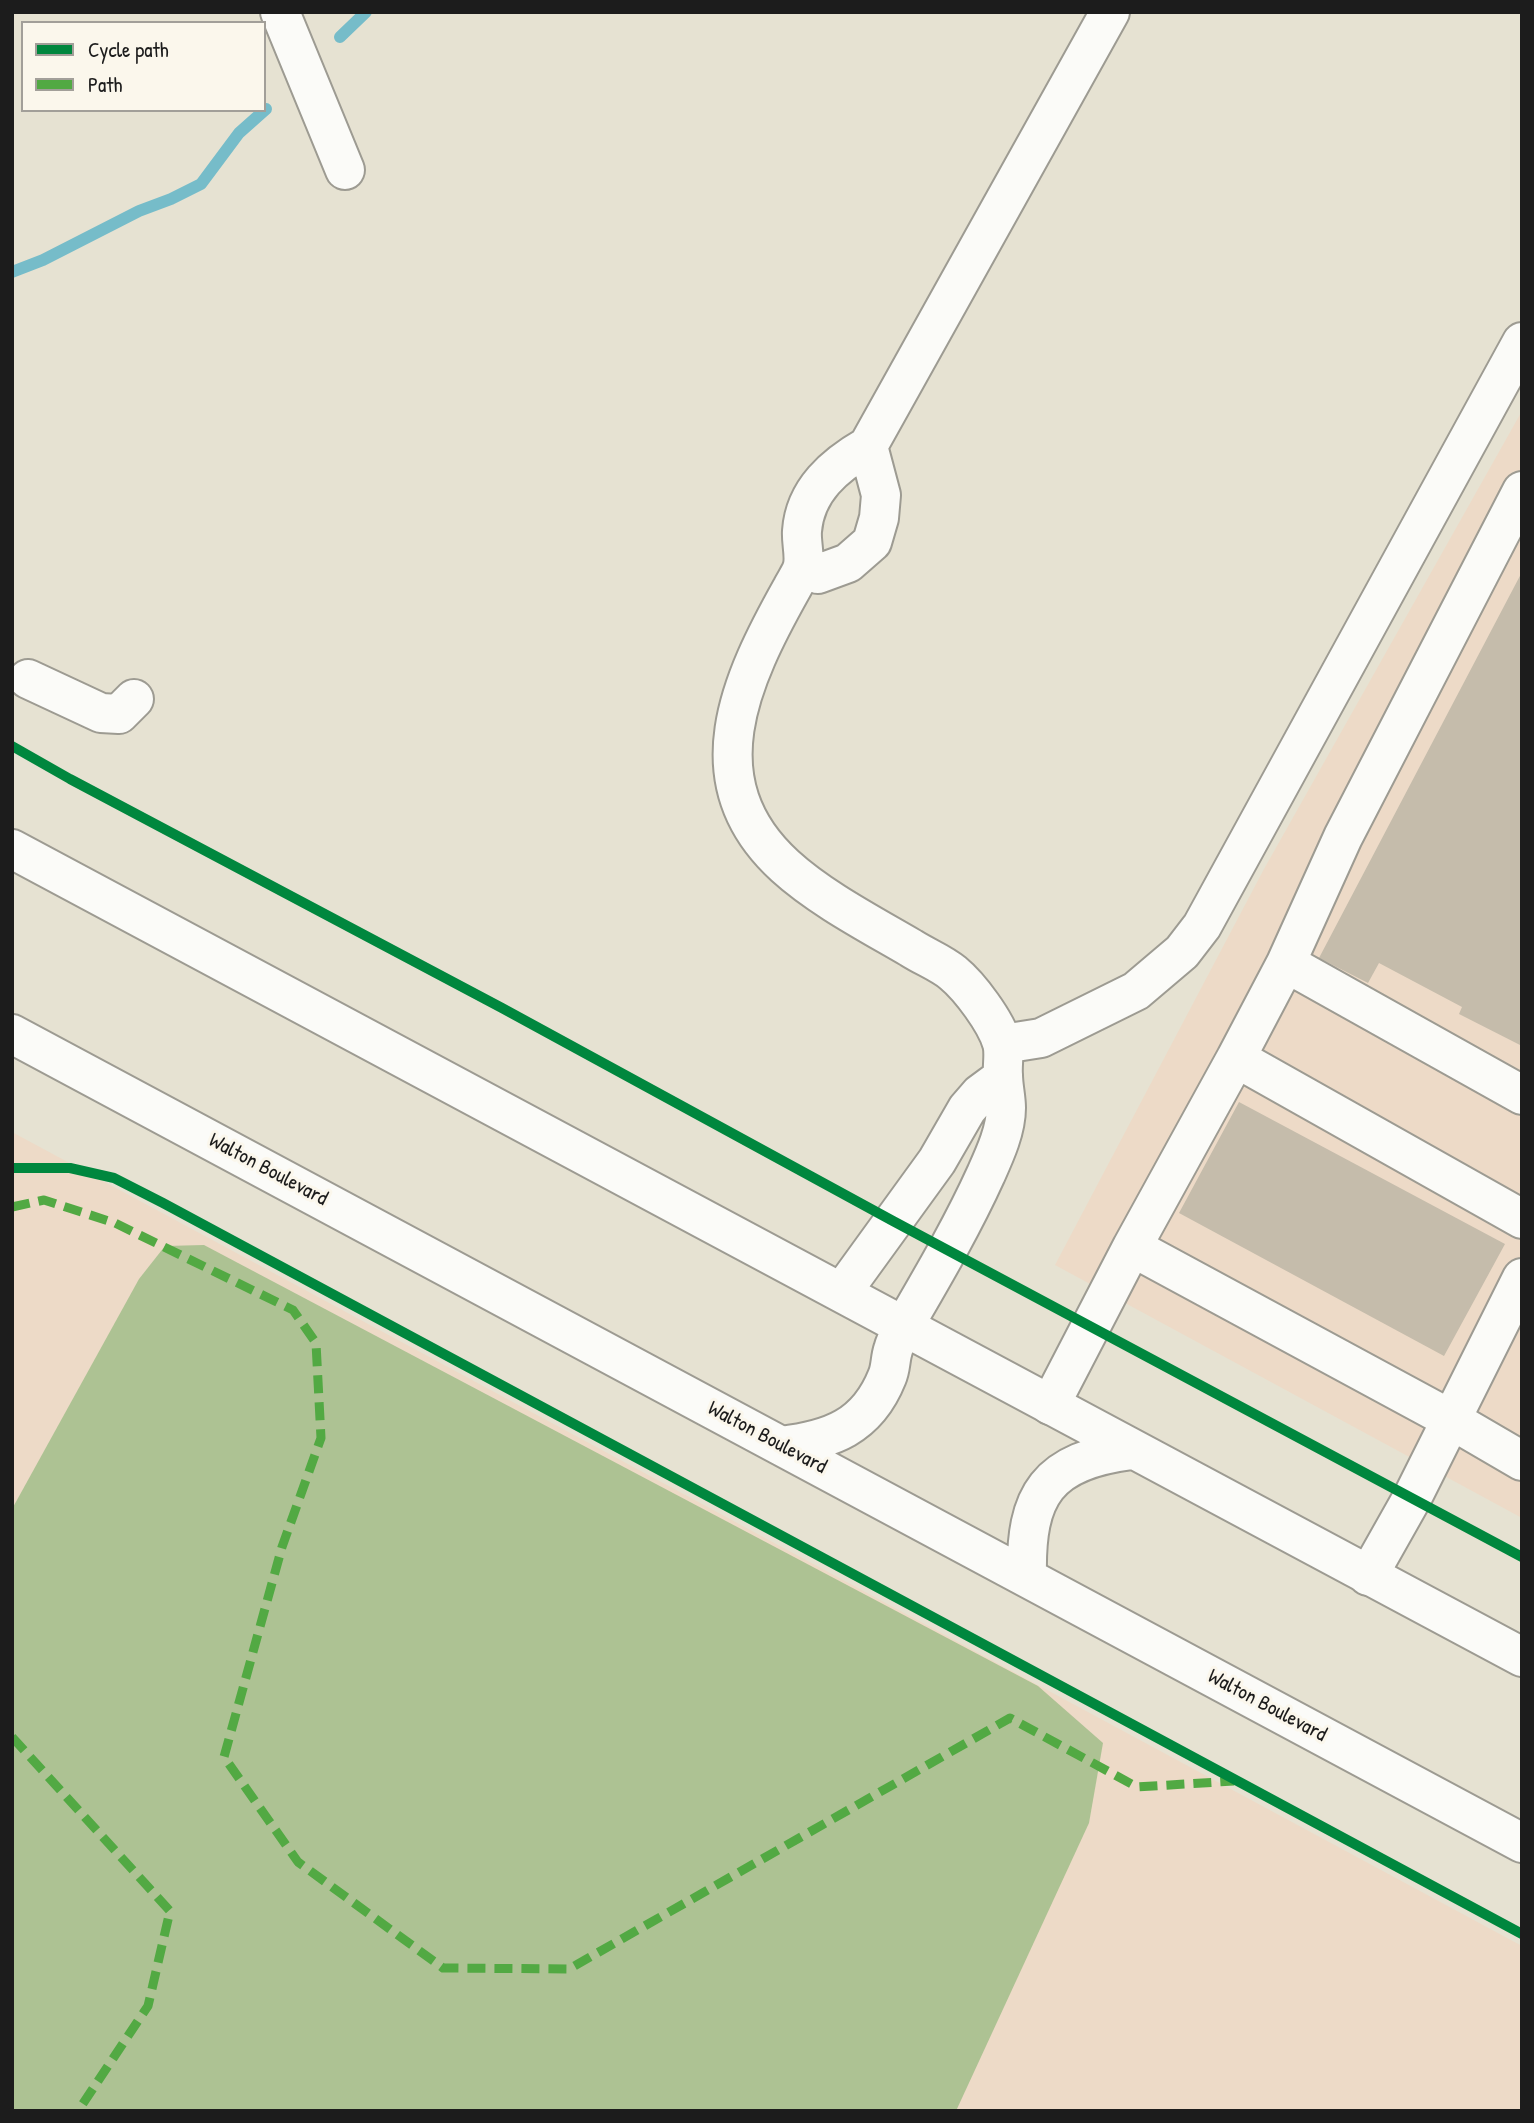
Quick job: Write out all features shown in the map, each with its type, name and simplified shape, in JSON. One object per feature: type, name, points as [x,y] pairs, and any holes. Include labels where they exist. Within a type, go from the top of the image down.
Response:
[{"type":"main road","points":[[280,12],[345,170]]},
{"type":"main road","points":[[781,1446],[814,1442],[838,1434],[861,1417],[877,1397],[888,1374],[893,1348],[954,1240],[998,1146],[1006,1109],[1003,1061],[991,1021],[972,993],[953,973],[819,892],[785,867],[757,836],[739,801],[733,766],[732,738],[738,708],[750,670],[768,631],[803,568],[802,530],[805,513],[813,496],[826,477],[842,461],[868,446],[1110,12]]},
{"type":"main road","points":[[842,1292],[937,1161],[967,1109],[1003,1061],[1041,1038],[1136,991],[1182,952],[1202,926],[1522,342]]},
{"type":"main road","points":[[803,568],[818,573],[848,564],[872,541],[879,518],[881,495],[868,446]]},
{"type":"main road","points":[[1050,1405],[1286,963],[1343,837],[1522,491]]},
{"type":"main road","points":[[18,685],[101,713],[119,714],[134,699]]},
{"type":"main road","points":[[12,849],[1522,1657]]},
{"type":"main road","points":[[1286,963],[1522,1095]]},
{"type":"main road","name":"Walton Boulevard","points":[[12,1034],[1522,1843]]},
{"type":"main road","points":[[1236,1058],[1522,1219]]},
{"type":"main road","points":[[1132,1247],[1450,1419],[1522,1461]]},
{"type":"main road","points":[[1368,1576],[1412,1498],[1522,1278]]},
{"type":"main road","points":[[1027,1577],[1028,1529],[1035,1504],[1047,1486],[1065,1470],[1084,1461],[1108,1453],[1132,1450]]},
{"type":"shaded area","points":[[1522,411],[1522,1518],[1055,1265],[1264,869]]},
{"type":"shaded area","points":[[12,1132],[1522,1946],[1522,2111],[12,2111]]},
{"type":"green space","points":[[204,1245],[1038,1686],[1103,1743],[1089,1823],[956,2111],[12,2111],[12,1509],[139,1279],[165,1246]]},
{"type":"building","points":[[1522,572],[1522,1046],[1459,1014],[1462,1007],[1379,963],[1368,983],[1319,958]]},
{"type":"building","points":[[1239,1102],[1505,1244],[1444,1356],[1179,1213]]},
{"type":"waterway","points":[[340,37],[366,12]]},
{"type":"waterway","points":[[12,272],[43,260],[139,211],[201,184],[239,133],[263,112]]},
{"type":"marked path","points":[[12,1207],[44,1200],[115,1223],[293,1310],[316,1343],[321,1438],[282,1547],[224,1757],[298,1862],[443,1968],[569,1969],[1010,1718],[1137,1787],[1234,1781]]},
{"type":"marked path","points":[[12,1737],[170,1911],[148,2006],[78,2111]]},
{"type":"cycle path","points":[[12,746],[1522,1557]]},
{"type":"cycle path","points":[[12,1168],[70,1168],[114,1178],[1522,1934]]}]
